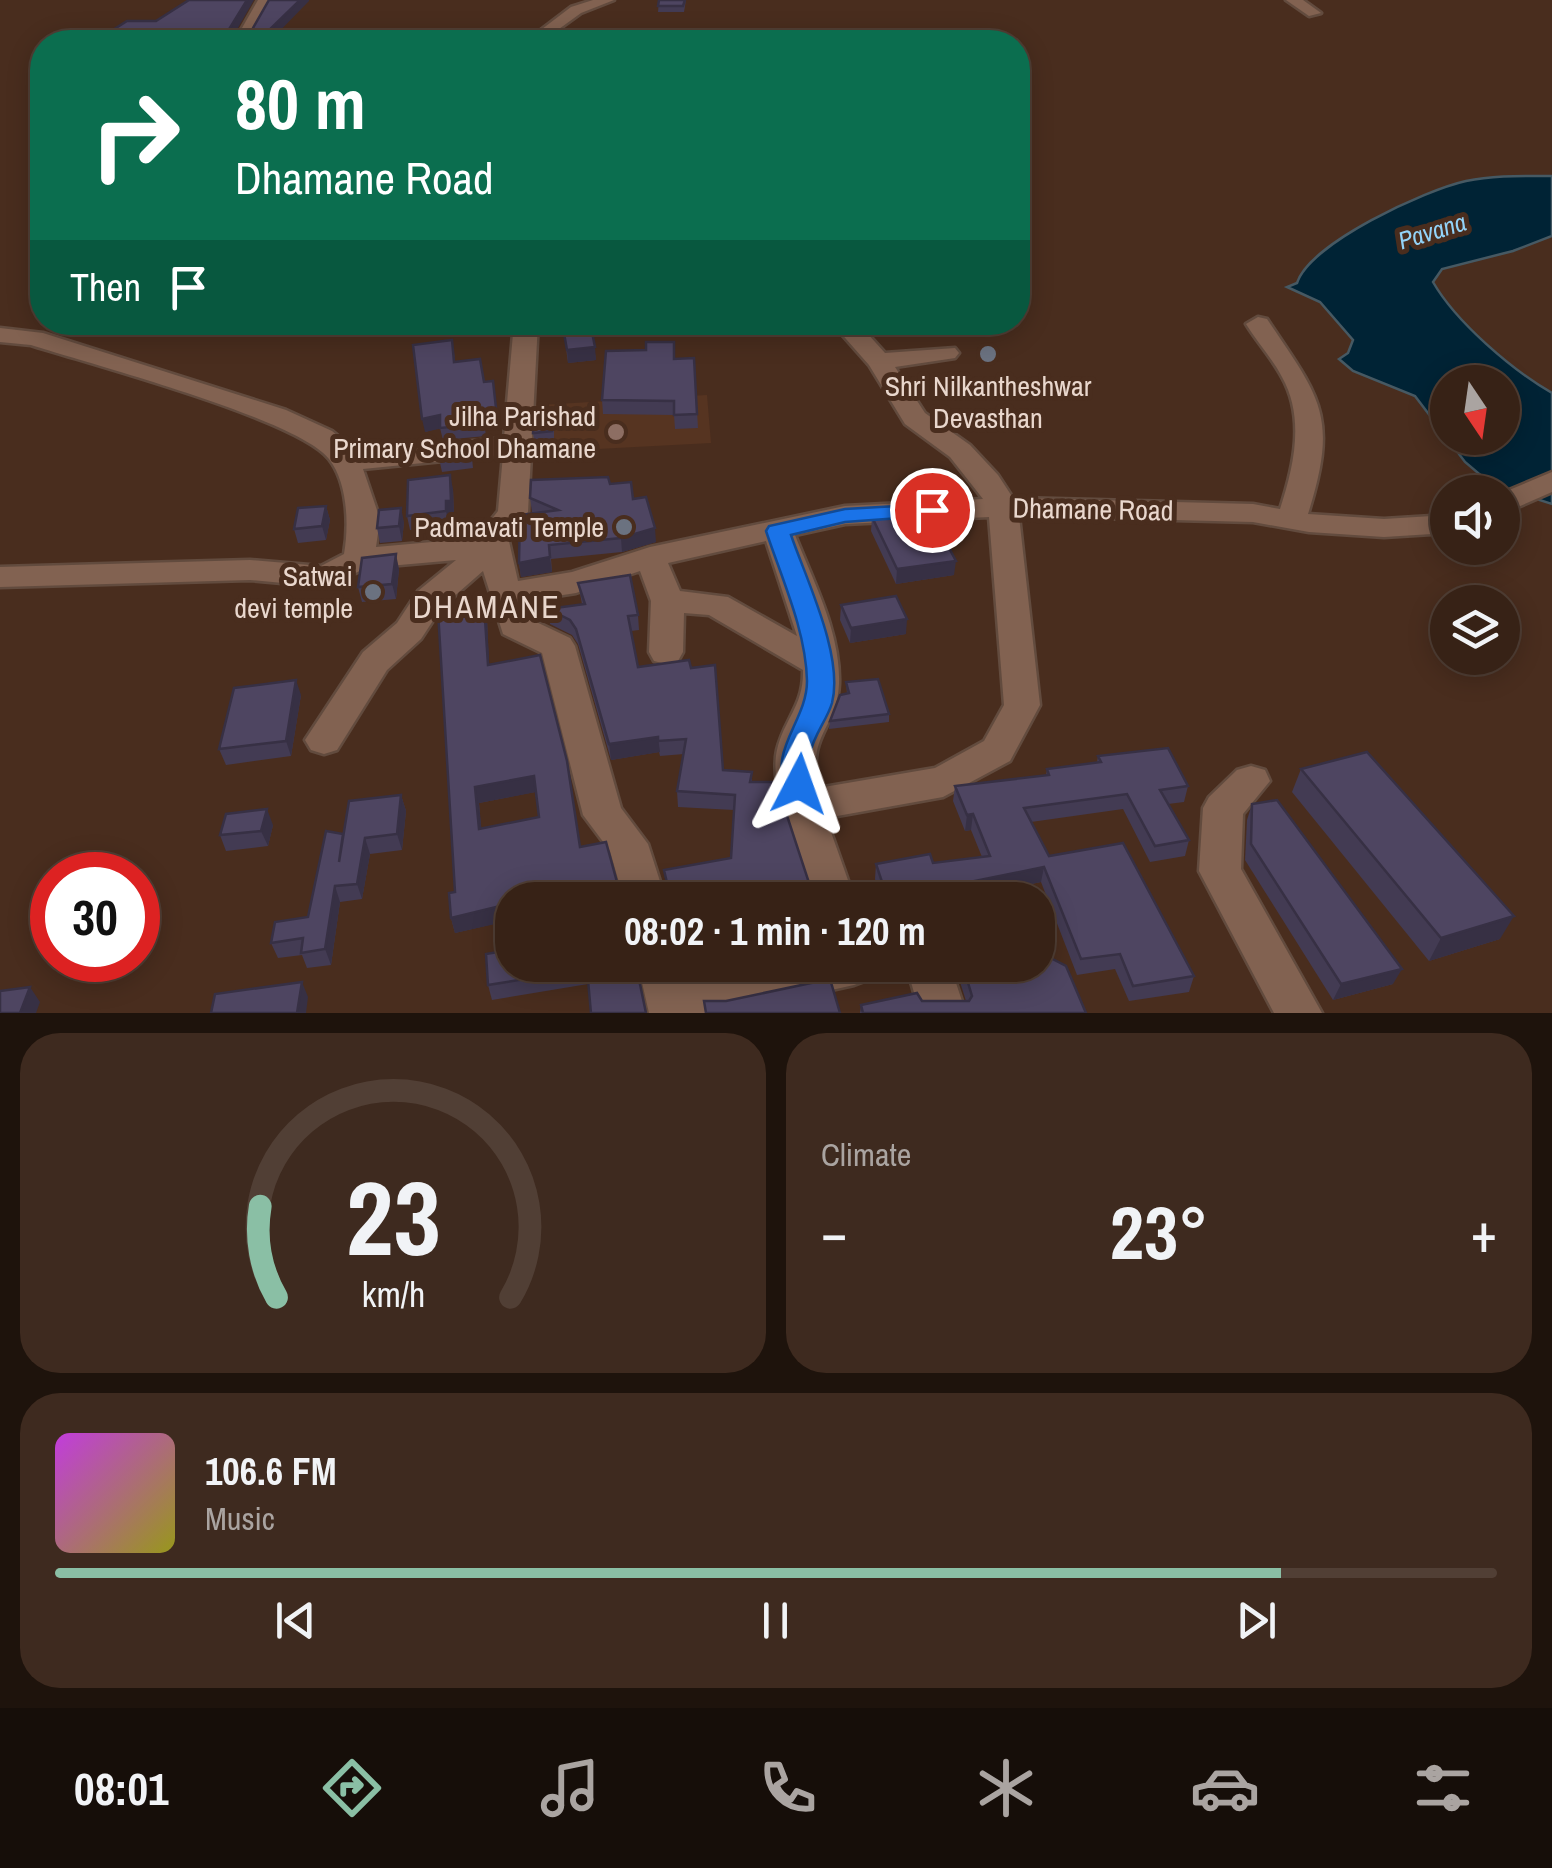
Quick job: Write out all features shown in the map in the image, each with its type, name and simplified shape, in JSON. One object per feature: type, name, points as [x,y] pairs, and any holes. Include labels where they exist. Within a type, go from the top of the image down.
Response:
[{"type":"street","points":[[248,30],[265,0]]},
{"type":"street","points":[[548,30],[576,10],[606,0]]},
{"type":"street","points":[[1293,0],[1314,13]]},
{"type":"street","points":[[1258,324],[1301,388],[1309,434],[1306,477],[1291,520]]},
{"type":"street","points":[[0,335],[34,338],[276,416],[322,437],[345,458],[365,518],[359,559]]},
{"type":"street","points":[[525,335],[512,512],[493,536],[492,548],[515,626],[558,646],[603,816],[628,844],[640,882]]},
{"type":"street","points":[[806,806],[943,782],[997,751],[1022,705],[1004,507],[988,481],[960,451],[915,418],[880,361],[855,335]]},
{"type":"street","points":[[880,361],[946,353]]},
{"type":"street","points":[[345,458],[375,460],[519,444]]},
{"type":"street","points":[[1520,496],[1552,481]]},
{"type":"street","name":"Dhamane Road","points":[[508,593],[576,582],[650,556],[845,516],[1004,507],[1253,513],[1384,528],[1430,525]]},
{"type":"street","points":[[778,531],[803,601],[818,663],[818,702],[795,755],[829,882]]},
{"type":"street","points":[[0,577],[250,570],[326,577],[359,559],[492,548]]},
{"type":"street","points":[[324,740],[375,661],[409,631],[430,598],[492,548]]},
{"type":"street","points":[[650,556],[668,600],[666,652]]},
{"type":"street","points":[[668,600],[716,604],[818,663]]},
{"type":"street","points":[[1251,780],[1223,808],[1220,871],[1299,1013]]},
{"type":"street","points":[[668,994],[745,982]]},
{"type":"street","points":[[933,982],[943,1013]]},
{"type":"shaded area","name":"Jilha Parishad Primary School Dhamane","points":[[707,395],[711,443],[522,453],[524,406]]},
{"type":"water","name":"Pavana","points":[[1509,176],[1552,176],[1552,236],[1513,251],[1442,269],[1433,282],[1456,313],[1512,365],[1430,365],[1430,416],[1415,396],[1353,371],[1339,359],[1348,353],[1353,340],[1320,302],[1287,287],[1297,283],[1323,251],[1371,220],[1448,186]]},
{"type":"water","points":[[1520,372],[1552,393],[1552,504],[1520,494],[1520,475],[1480,475],[1460,455],[1520,455]]},
{"type":"building","points":[[189,0],[247,0],[229,30],[113,30],[127,21],[156,21]]},
{"type":"building","points":[[269,0],[300,0],[269,30],[252,30]]},
{"type":"building","points":[[659,0],[685,0],[683,6],[658,6]]},
{"type":"building","points":[[564,335],[593,335],[595,347],[567,350]]},
{"type":"building","points":[[452,340],[454,362],[480,359],[484,382],[493,381],[496,408],[482,410],[484,424],[440,428],[440,415],[422,419],[413,345]]},
{"type":"building","points":[[646,342],[674,342],[674,359],[694,358],[697,414],[674,415],[674,401],[602,400],[606,351],[646,350]]},
{"type":"building","points":[[552,409],[552,431],[533,433],[534,410]]},
{"type":"building","points":[[471,448],[471,454],[439,458],[439,451]]},
{"type":"building","points":[[450,475],[451,501],[446,501],[446,511],[407,516],[408,480]]},
{"type":"building","points":[[608,477],[610,484],[631,482],[633,499],[646,497],[655,528],[621,538],[549,545],[550,557],[519,563],[520,515],[558,510],[530,498],[531,480]]},
{"type":"building","points":[[326,506],[322,526],[294,529],[298,508]]},
{"type":"building","points":[[401,508],[399,526],[377,528],[379,510]]},
{"type":"building","points":[[928,509],[956,561],[897,569],[872,517]]},
{"type":"building","points":[[396,554],[392,584],[358,587],[362,558]]},
{"type":"building","points":[[630,575],[638,615],[628,616],[638,667],[689,660],[691,668],[715,665],[723,770],[752,772],[750,782],[776,782],[809,882],[667,882],[664,870],[731,858],[735,795],[677,791],[686,739],[658,741],[658,737],[609,744],[576,629],[570,620],[548,609],[585,604],[578,583]]},
{"type":"building","points":[[896,596],[907,619],[851,628],[841,605]]},
{"type":"building","points":[[484,604],[488,665],[540,655],[567,761],[580,847],[606,842],[617,882],[495,882],[495,907],[451,918],[449,893],[455,892],[438,611]],"holes":[[[534,776],[539,817],[479,829],[475,787]]]},
{"type":"building","points":[[878,679],[889,714],[830,721],[840,695],[849,693],[846,682]]},
{"type":"building","points":[[296,680],[286,741],[219,749],[234,688]]},
{"type":"building","points":[[1168,748],[1188,786],[1160,790],[1189,840],[1155,846],[1127,794],[1024,808],[1049,856],[1123,843],[1194,976],[1133,986],[1120,954],[1081,959],[1055,894],[1055,882],[1050,882],[1044,867],[970,882],[882,882],[876,864],[930,854],[933,863],[990,856],[973,814],[967,815],[955,786],[1049,775],[1047,769],[1101,762],[1098,756]]},
{"type":"building","points":[[1367,752],[1514,916],[1441,938],[1301,769]]},
{"type":"building","points":[[401,795],[397,834],[365,838],[357,884],[335,886],[325,949],[301,953],[303,938],[271,943],[275,922],[308,917],[326,831],[343,834],[339,862],[349,801]]},
{"type":"building","points":[[1277,800],[1402,969],[1341,984],[1251,844],[1252,804]]},
{"type":"building","points":[[267,809],[261,831],[220,835],[226,814]]},
{"type":"building","points":[[495,952],[495,982],[507,982],[488,985],[486,954]]},
{"type":"building","points":[[1055,960],[1066,966],[1086,1013],[863,1013],[861,1005],[917,993],[922,1001],[969,1001],[972,996],[968,982],[1055,982]]},
{"type":"building","points":[[302,982],[297,1013],[211,1013],[215,994]]},
{"type":"building","points":[[588,982],[640,982],[646,1013],[591,1013]]},
{"type":"building","points":[[831,982],[840,1013],[706,1013],[704,1001],[726,1001]]},
{"type":"building","points":[[30,987],[20,1013],[0,1013],[0,991]]},
{"type":"place","name":"Shri Nilkantheshwar Devasthan","points":[[988,354]]},
{"type":"place","name":"Jilha Parishad Primary School Dhamane","points":[[616,432]]},
{"type":"place","name":"Padmavati Temple","points":[[624,527]]},
{"type":"place","name":"Satwai devi temple","points":[[373,592]]},
{"type":"district","name":"DHAMANE","points":[[487,607]]},
{"type":"route","points":[[799,784],[795,755],[818,702],[820,681],[814,640],[778,531],[845,516],[932,510]]}]
